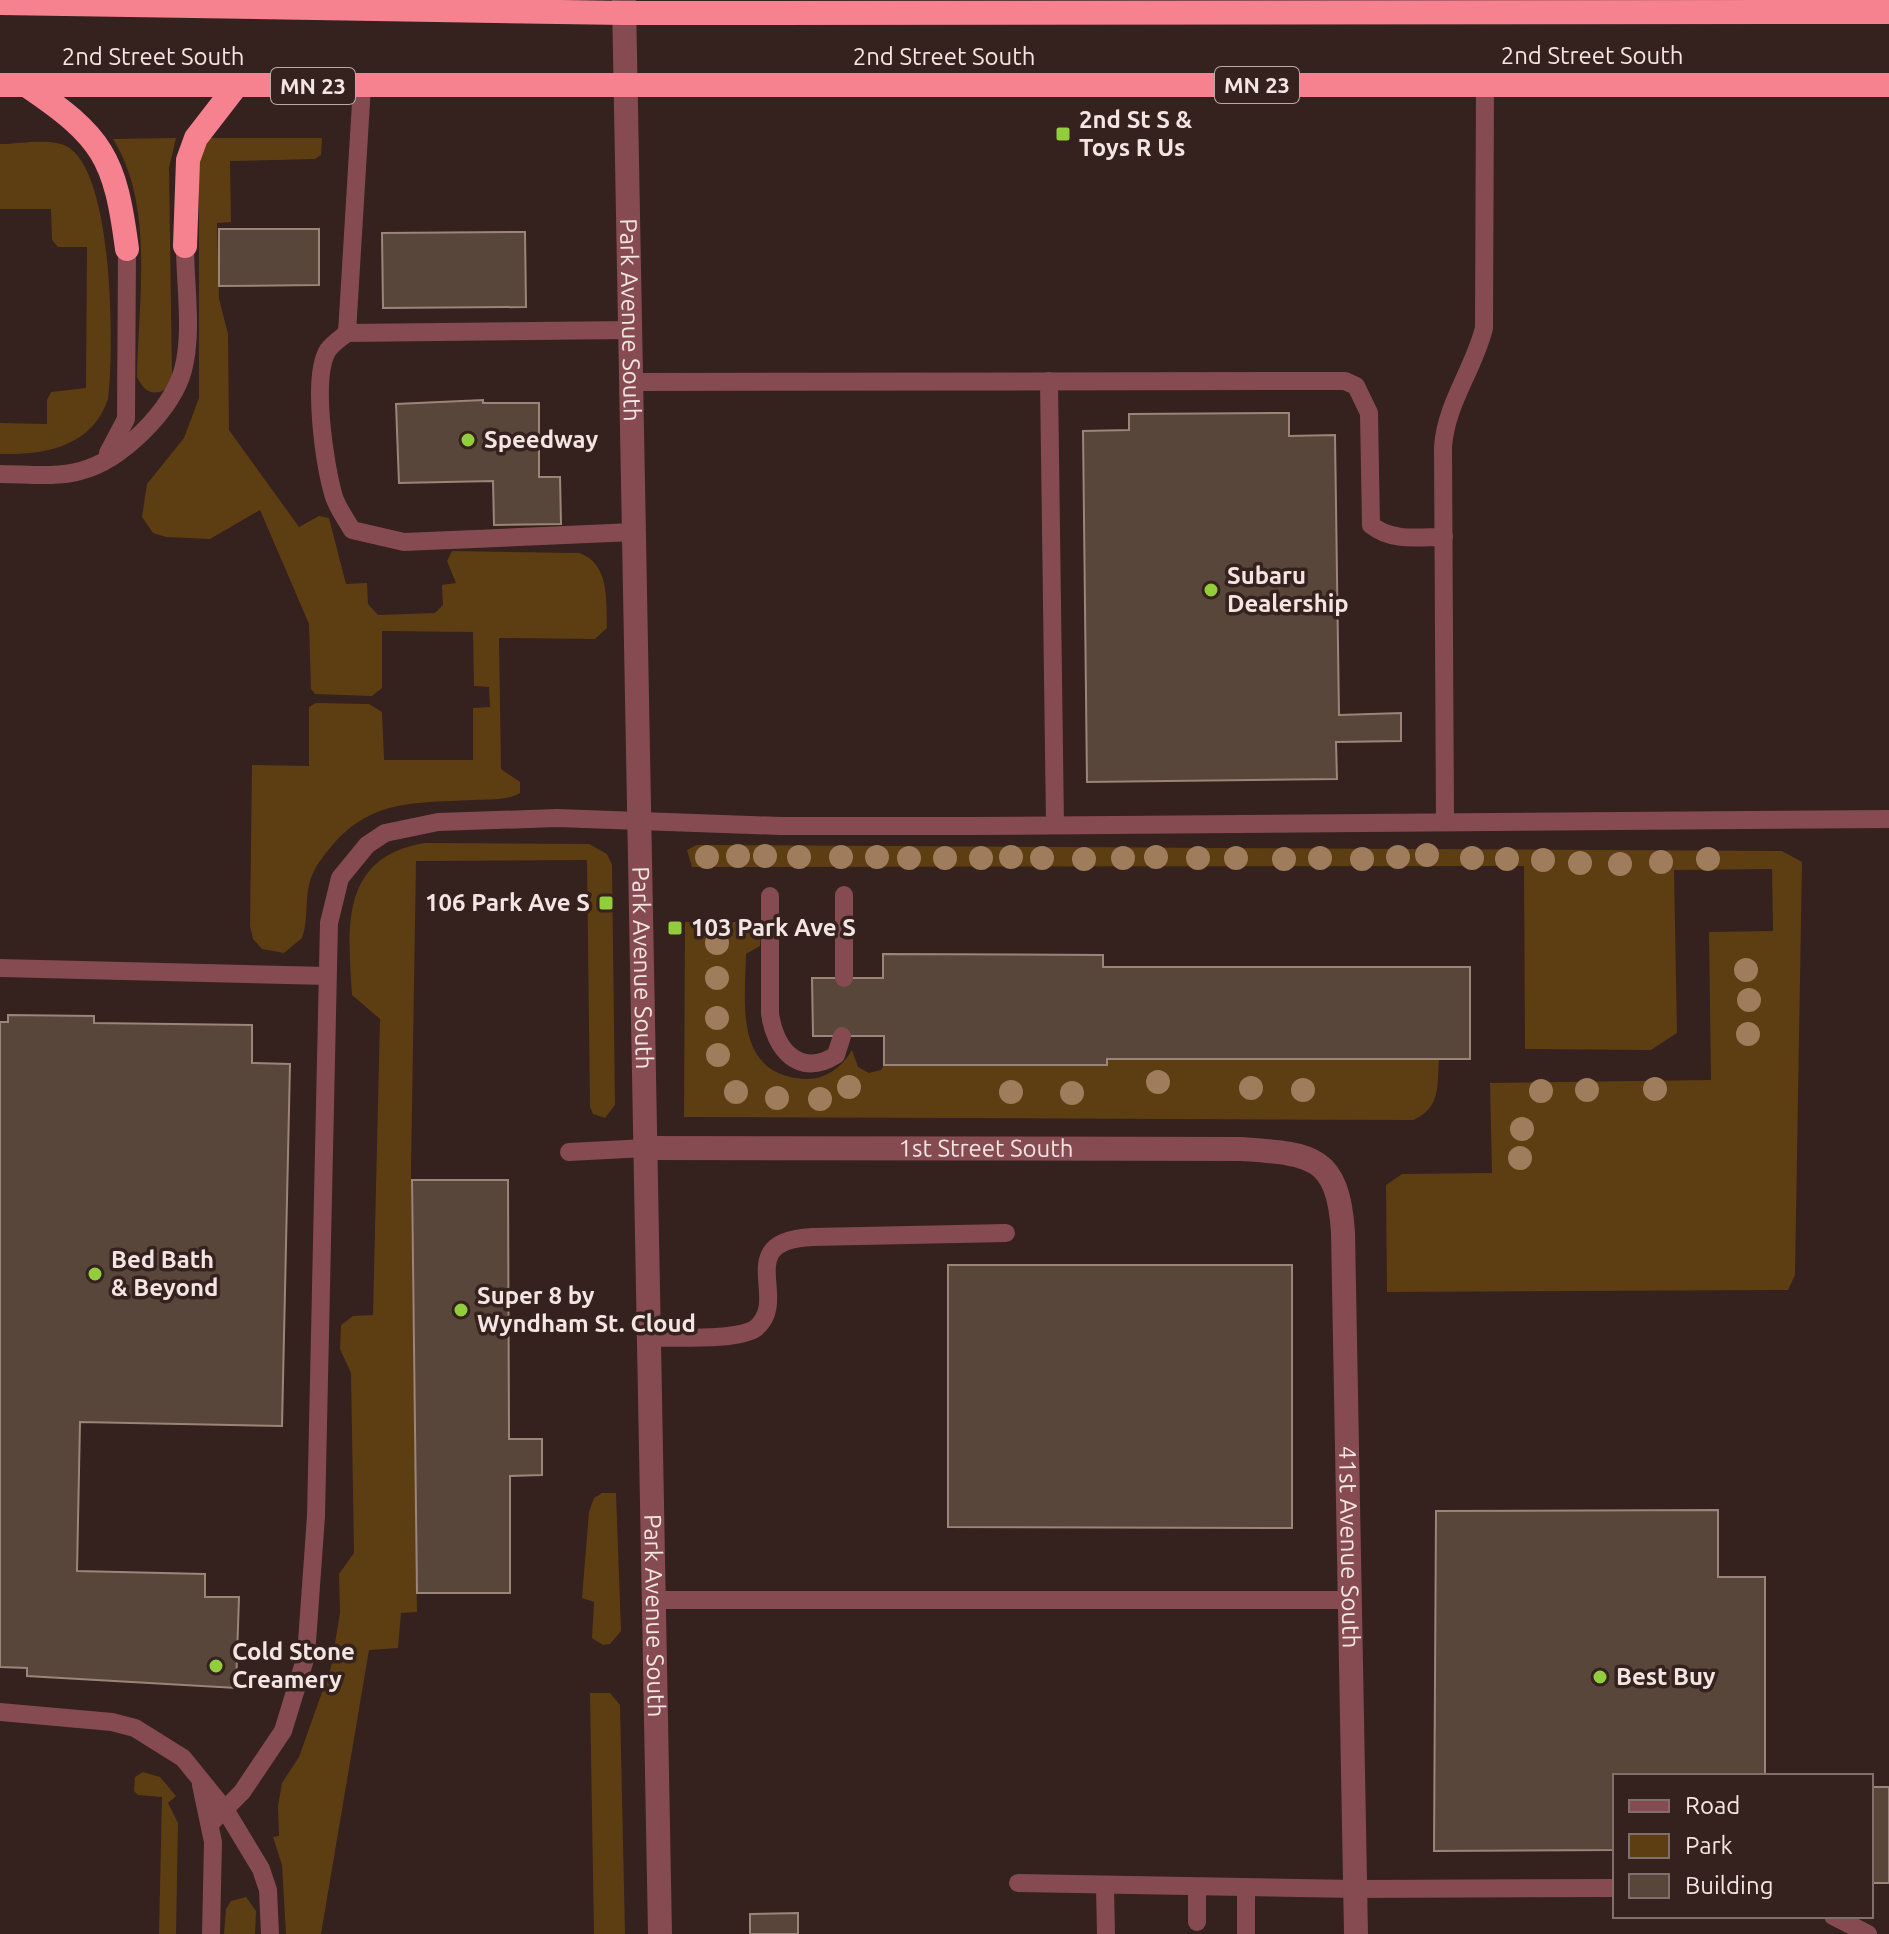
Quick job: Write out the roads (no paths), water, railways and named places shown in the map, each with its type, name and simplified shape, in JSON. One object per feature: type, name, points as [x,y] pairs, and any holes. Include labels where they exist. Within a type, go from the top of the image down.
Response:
[{"type":"highway","name":"2nd Street South","points":[[0,3],[1721,6],[1889,12]]},
{"type":"highway","name":"2nd Street South","points":[[0,85],[1889,85]]},
{"type":"highway","points":[[26,85],[73,117],[100,147],[118,188],[127,249]]},
{"type":"highway","points":[[185,246],[188,160],[196,138],[237,85]]},
{"type":"street","name":"Park Avenue South","points":[[624,6],[660,1934]]},
{"type":"street","name":"1st Street South","points":[[646,1148],[1242,1149],[1307,1157],[1323,1166]]},
{"type":"street","name":"41st Avenue South","points":[[1323,1166],[1341,1201],[1343,1232],[1356,1934]]},
{"type":"lane","points":[[1445,822],[1445,427],[1484,328],[1485,85]]},
{"type":"lane","points":[[347,333],[362,86]]},
{"type":"lane","points":[[0,474],[58,474],[94,466],[130,443],[166,406],[176,390],[186,347],[185,246]]},
{"type":"lane","points":[[94,466],[109,452],[126,419],[127,249]]},
{"type":"lane","points":[[630,330],[347,333],[329,350],[322,369],[321,401],[328,473],[335,501],[352,530],[404,542],[634,532]]},
{"type":"lane","points":[[631,382],[1329,380],[1356,386],[1369,413],[1371,525],[1381,533],[1398,538],[1444,537]]},
{"type":"lane","points":[[1049,381],[1055,825]]},
{"type":"lane","points":[[211,1934],[218,1817],[259,1771],[283,1731],[306,1656],[316,1516],[329,923],[340,878],[367,845],[385,833],[438,822],[639,819],[780,826],[1889,819]]},
{"type":"lane","points":[[844,895],[844,978]]},
{"type":"lane","points":[[770,896],[772,1032],[781,1049],[805,1064],[816,1064],[836,1055],[842,1036]]},
{"type":"lane","points":[[0,968],[327,976]]},
{"type":"lane","points":[[569,1152],[646,1148]]},
{"type":"lane","points":[[650,1338],[728,1335],[756,1328],[766,1307],[766,1264],[772,1250],[783,1241],[812,1237],[1006,1233]]},
{"type":"lane","points":[[655,1600],[1349,1600]]},
{"type":"lane","points":[[0,1712],[58,1715],[135,1728],[183,1758],[199,1778],[218,1817],[261,1869],[268,1890],[270,1934]]},
{"type":"lane","points":[[1018,1883],[1105,1887],[1613,1888]]},
{"type":"lane","points":[[1105,1887],[1106,1934]]},
{"type":"lane","points":[[1197,1887],[1197,1922]]},
{"type":"lane","points":[[1246,1887],[1246,1934]]},
{"type":"lane","points":[[1837,1918],[1868,1934]]},
{"type":"place","name":"2nd St S & Toys R Us","points":[[1063,134]]},
{"type":"place","name":"Speedway","points":[[468,440]]},
{"type":"place","name":"Subaru Dealership","points":[[1211,590]]},
{"type":"place","name":"106 Park Ave S","points":[[606,903]]},
{"type":"place","name":"103 Park Ave S","points":[[675,928]]},
{"type":"place","name":"Bed Bath & Beyond","points":[[95,1274]]},
{"type":"place","name":"Super 8 by Wyndham St. Cloud","points":[[461,1310]]},
{"type":"place","name":"Cold Stone Creamery","points":[[216,1666]]},
{"type":"place","name":"Best Buy","points":[[1600,1677]]}]
